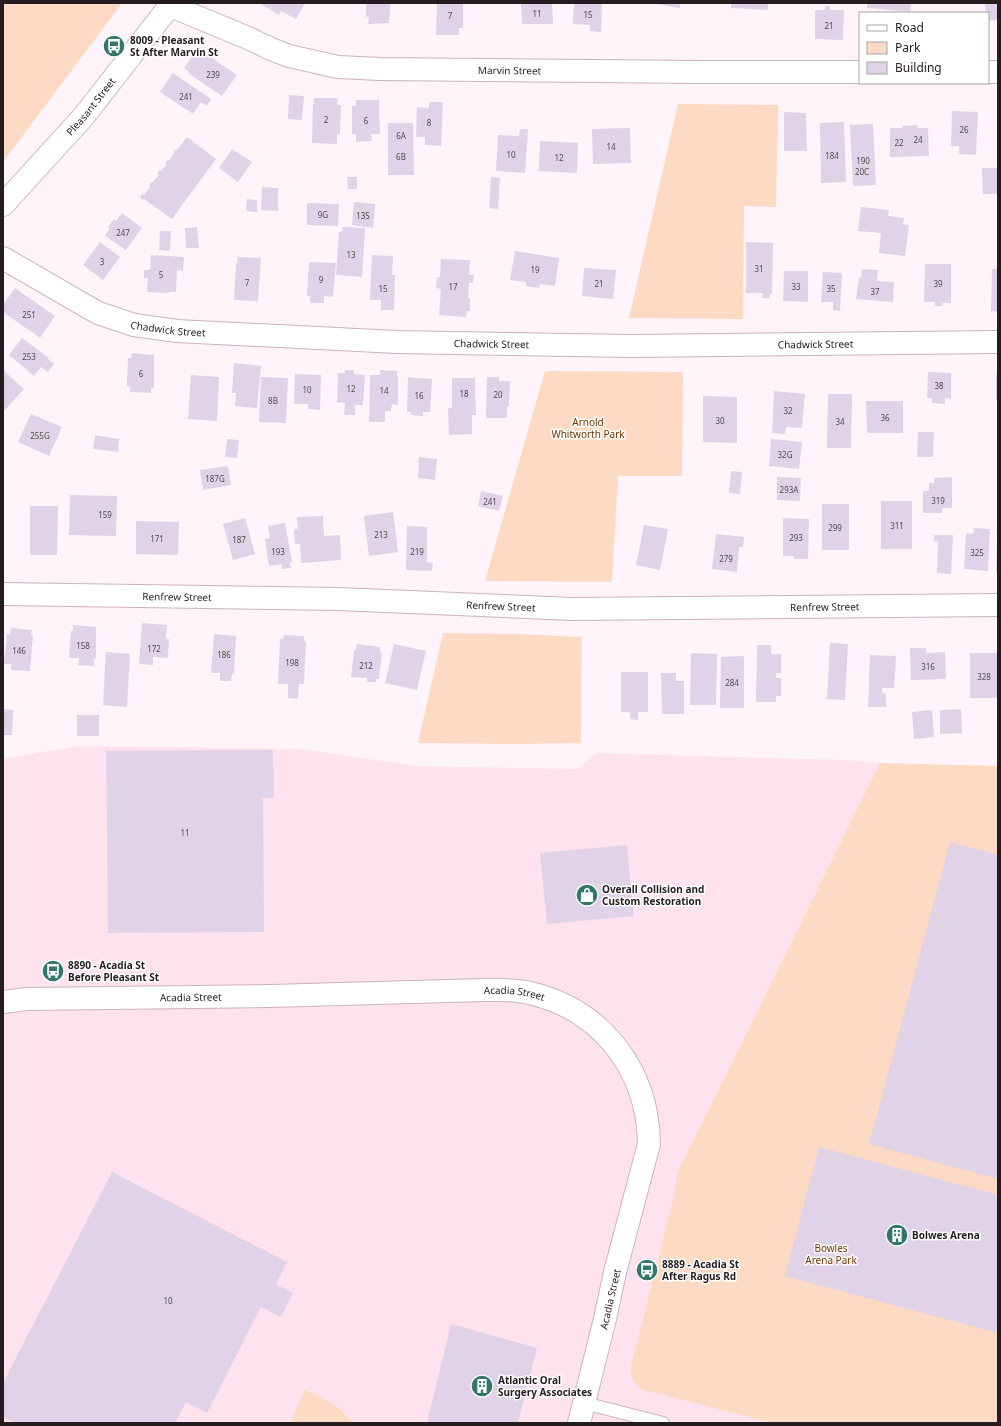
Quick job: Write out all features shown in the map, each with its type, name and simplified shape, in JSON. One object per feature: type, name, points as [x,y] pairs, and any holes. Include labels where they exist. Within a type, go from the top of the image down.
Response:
[{"type":"street","name":"Marvin Street","points":[[172,4],[289,56],[338,67],[388,69],[859,72]]},
{"type":"street","name":"Pleasant Street","points":[[3,205],[84,116],[172,4]]},
{"type":"street","name":"Chadwick Street","points":[[3,258],[98,313],[134,325],[177,331],[397,342],[632,346],[998,342]]},
{"type":"street","name":"Renfrew Street","points":[[3,594],[339,599],[572,609],[998,605]]},
{"type":"street","name":"Acadia Street","points":[[3,1002],[35,999],[270,996],[513,990],[529,992],[559,1003],[587,1019],[611,1040],[621,1053],[637,1081],[647,1111],[649,1144],[615,1272],[582,1413]]},
{"type":"lane","points":[[582,1413],[663,1423]]},
{"type":"shaded area","points":[[78,746],[301,749],[416,766],[579,769],[595,753],[846,760],[880,763],[678,1171],[677,1183],[633,1379],[637,1386],[643,1390],[773,1423],[353,1423],[347,1414],[305,1390],[291,1423],[3,1423],[3,759]]},
{"type":"green space","points":[[3,3],[122,3],[3,162]]},
{"type":"green space","points":[[678,104],[778,105],[776,207],[744,206],[743,319],[629,318]]},
{"type":"green space","name":"Arnold Whitworth Park","points":[[545,371],[683,372],[682,476],[618,476],[612,582],[485,581]]},
{"type":"green space","points":[[443,633],[582,637],[581,743],[418,743]]},
{"type":"green space","name":"Bowles Arena Park","points":[[880,763],[998,766],[998,1423],[773,1423],[643,1390],[635,1384],[632,1374],[631,1367],[674,1196],[678,1171]]},
{"type":"green space","points":[[304,1390],[331,1403],[343,1412],[353,1423],[291,1423]]},
{"type":"building","points":[[259,3],[305,3],[296,19],[281,11],[279,15]]},
{"type":"building","points":[[366,3],[392,3],[390,5],[389,23],[368,24],[369,17],[366,17]]},
{"type":"building","points":[[437,3],[463,3],[463,28],[459,28],[459,35],[436,35]]},
{"type":"building","points":[[521,3],[552,3],[553,24],[522,24]]},
{"type":"building","points":[[574,3],[602,3],[601,32],[590,31],[590,25],[573,24]]},
{"type":"building","points":[[649,3],[680,3],[680,8]]},
{"type":"building","points":[[731,3],[768,3],[768,10],[731,8]]},
{"type":"building","points":[[867,3],[911,3],[910,12],[867,8]]},
{"type":"building","points":[[985,3],[998,3],[998,20],[989,21],[989,12],[986,12]]},
{"type":"building","points":[[825,6],[830,6],[830,10],[844,10],[843,40],[815,39],[815,10],[825,10]]},
{"type":"building","points":[[197,50],[202,53],[203,52],[237,75],[222,96],[188,73],[189,72],[184,68]]},
{"type":"building","points":[[173,73],[211,99],[207,106],[201,102],[193,114],[160,92]]},
{"type":"building","points":[[289,95],[304,96],[302,120],[288,119]]},
{"type":"building","points":[[314,98],[338,98],[337,105],[341,105],[340,134],[337,134],[337,144],[312,143]]},
{"type":"building","points":[[356,100],[379,100],[380,134],[371,134],[372,141],[356,142],[356,134],[352,134],[352,106],[356,106]]},
{"type":"building","points":[[429,102],[443,102],[441,146],[425,145],[425,137],[416,137],[417,107],[429,108]]},
{"type":"building","points":[[952,111],[978,112],[976,155],[959,154],[959,146],[951,146]]},
{"type":"building","points":[[784,112],[806,113],[807,151],[784,151]]},
{"type":"building","points":[[844,122],[846,182],[821,183],[820,123]]},
{"type":"building","points":[[388,123],[413,123],[414,175],[388,175]]},
{"type":"building","points":[[873,124],[876,185],[853,186],[850,125]]},
{"type":"building","points":[[917,125],[917,128],[928,128],[929,156],[890,157],[890,128],[902,128],[902,126]]},
{"type":"building","points":[[630,128],[631,163],[593,164],[592,129]]},
{"type":"building","points":[[520,129],[528,129],[525,173],[496,171],[498,135],[519,136]]},
{"type":"building","points":[[187,137],[216,159],[172,219],[144,199],[143,200],[140,198],[142,194],[144,195],[150,187],[151,182],[152,183],[159,175],[157,174],[160,170],[161,171],[167,164],[165,163],[168,160],[169,161],[174,153],[173,152],[176,149],[177,150]]},
{"type":"building","points":[[540,141],[578,143],[577,173],[539,171]]},
{"type":"building","points":[[232,149],[252,162],[238,182],[219,168]]},
{"type":"building","points":[[982,168],[998,168],[998,194],[983,194]]},
{"type":"building","points":[[347,177],[357,177],[357,189],[348,189]]},
{"type":"building","points":[[491,177],[500,178],[498,209],[489,208]]},
{"type":"building","points":[[262,187],[278,188],[278,211],[261,210]]},
{"type":"building","points":[[247,199],[257,200],[257,212],[246,211]]},
{"type":"building","points":[[354,202],[375,204],[373,228],[352,225]]},
{"type":"building","points":[[307,203],[339,204],[338,226],[307,225]]},
{"type":"building","points":[[861,207],[889,210],[888,216],[904,218],[903,224],[909,225],[905,256],[879,253],[881,233],[858,231]]},
{"type":"building","points":[[122,213],[142,228],[126,250],[105,236],[110,228],[108,227],[114,219],[116,221]]},
{"type":"building","points":[[197,227],[199,248],[186,248],[185,228]]},
{"type":"building","points":[[342,227],[365,228],[362,277],[336,275],[339,232],[343,231]]},
{"type":"building","points":[[160,231],[171,231],[170,251],[159,250]]},
{"type":"building","points":[[100,242],[120,257],[103,280],[83,265]]},
{"type":"building","points":[[746,242],[773,243],[772,294],[770,294],[770,298],[762,298],[763,293],[746,293]]},
{"type":"building","points":[[515,251],[559,258],[555,286],[540,284],[539,288],[526,286],[526,282],[510,280]]},
{"type":"building","points":[[151,255],[184,257],[183,271],[177,270],[176,292],[147,292],[148,278],[144,278],[144,270],[150,270]]},
{"type":"building","points":[[372,255],[393,256],[392,275],[395,275],[394,310],[381,310],[381,300],[370,300]]},
{"type":"building","points":[[238,257],[261,258],[258,301],[234,300],[236,264]]},
{"type":"building","points":[[441,259],[470,260],[469,275],[474,275],[473,283],[469,283],[468,298],[470,298],[470,311],[467,311],[466,317],[439,315],[441,289],[436,288],[437,277],[440,277]]},
{"type":"building","points":[[309,262],[336,263],[333,297],[324,296],[324,303],[310,303],[310,296],[307,296]]},
{"type":"building","points":[[925,264],[951,264],[951,303],[942,303],[942,306],[935,306],[935,302],[924,302]]},
{"type":"building","points":[[584,268],[616,270],[613,299],[582,296]]},
{"type":"building","points":[[862,269],[878,270],[877,281],[894,282],[893,302],[856,299]]},
{"type":"building","points":[[992,269],[998,269],[998,312],[991,311]]},
{"type":"building","points":[[784,271],[808,271],[808,302],[783,301]]},
{"type":"building","points":[[823,272],[842,273],[840,311],[833,310],[833,302],[821,302]]},
{"type":"building","points":[[15,288],[55,316],[40,338],[3,312],[3,305]]},
{"type":"building","points":[[22,338],[49,358],[48,359],[54,364],[48,372],[41,367],[34,376],[9,355]]},
{"type":"building","points":[[132,353],[154,355],[154,388],[151,388],[151,393],[130,392],[130,387],[127,386],[128,358],[131,358]]},
{"type":"building","points":[[234,363],[261,366],[257,408],[235,406],[236,393],[232,393]]},
{"type":"building","points":[[3,370],[24,389],[4,411],[3,410]]},
{"type":"building","points":[[345,370],[354,370],[354,374],[365,375],[363,405],[355,405],[355,415],[344,415],[345,403],[337,402],[338,373],[345,373]]},
{"type":"building","points":[[380,370],[397,371],[398,405],[392,404],[391,411],[385,411],[385,422],[369,422],[370,375],[380,375]]},
{"type":"building","points":[[928,372],[951,373],[951,399],[945,398],[945,404],[932,403],[932,398],[927,398]]},
{"type":"building","points":[[295,374],[321,375],[320,410],[308,409],[308,404],[294,404]]},
{"type":"building","points":[[996,374],[998,374],[998,400],[996,400]]},
{"type":"building","points":[[191,375],[219,377],[217,421],[188,419]]},
{"type":"building","points":[[261,377],[288,378],[286,423],[259,422]]},
{"type":"building","points":[[408,377],[432,379],[430,412],[423,412],[423,416],[411,415],[411,412],[407,412]]},
{"type":"building","points":[[487,377],[499,377],[499,381],[510,381],[507,418],[486,418]]},
{"type":"building","points":[[452,378],[475,378],[476,415],[472,415],[472,434],[449,435],[448,408],[452,408]]},
{"type":"building","points":[[774,391],[805,394],[802,428],[786,427],[785,434],[772,433]]},
{"type":"building","points":[[828,394],[852,394],[851,448],[827,448]]},
{"type":"building","points":[[703,396],[737,397],[737,443],[703,442]]},
{"type":"building","points":[[866,401],[903,401],[903,433],[867,433]]},
{"type":"building","points":[[31,414],[62,427],[49,456],[18,442]]},
{"type":"building","points":[[918,432],[934,432],[933,457],[917,457]]},
{"type":"building","points":[[95,435],[119,439],[118,452],[93,449]]},
{"type":"building","points":[[227,439],[239,440],[237,458],[225,457]]},
{"type":"building","points":[[771,439],[802,442],[799,469],[769,466]]},
{"type":"building","points":[[419,457],[437,459],[435,480],[418,478]]},
{"type":"building","points":[[228,466],[231,485],[203,490],[200,470]]},
{"type":"building","points":[[731,471],[742,472],[740,494],[729,493]]},
{"type":"building","points":[[777,477],[801,478],[800,501],[777,500]]},
{"type":"building","points":[[952,477],[952,508],[942,508],[942,513],[923,513],[923,491],[929,491],[929,483],[934,483],[934,478]]},
{"type":"building","points":[[481,491],[503,496],[499,511],[478,506]]},
{"type":"building","points":[[70,495],[117,496],[116,536],[69,535]]},
{"type":"building","points":[[881,501],[912,501],[912,549],[881,549]]},
{"type":"building","points":[[822,504],[849,504],[849,550],[822,550]]},
{"type":"building","points":[[30,506],[58,506],[57,555],[30,555]]},
{"type":"building","points":[[393,512],[398,552],[369,556],[364,516]]},
{"type":"building","points":[[323,516],[324,536],[340,535],[341,560],[301,563],[300,544],[295,544],[294,529],[298,529],[297,517]]},
{"type":"building","points":[[245,518],[255,554],[233,560],[223,524]]},
{"type":"building","points":[[783,518],[809,519],[808,559],[794,559],[794,556],[783,556]]},
{"type":"building","points":[[136,521],[179,522],[178,555],[136,554]]},
{"type":"building","points":[[285,523],[292,562],[290,562],[291,568],[282,569],[282,564],[269,566],[265,539],[270,538],[268,526]]},
{"type":"building","points":[[644,525],[668,529],[660,570],[636,565]]},
{"type":"building","points":[[407,526],[427,527],[427,562],[433,563],[432,571],[406,570]]},
{"type":"building","points":[[974,528],[990,529],[988,571],[964,569],[966,533],[973,534]]},
{"type":"building","points":[[716,534],[744,537],[743,547],[739,547],[737,572],[712,569]]},
{"type":"building","points":[[934,535],[953,535],[951,574],[937,573],[938,541],[934,541]]},
{"type":"building","points":[[997,547],[998,571],[996,571]]},
{"type":"building","points":[[142,623],[167,625],[166,639],[169,639],[168,658],[153,657],[153,665],[139,664]]},
{"type":"building","points":[[73,625],[96,627],[96,659],[94,659],[94,666],[78,665],[79,658],[69,658],[71,631],[73,631]]},
{"type":"building","points":[[11,628],[32,630],[31,636],[33,636],[30,671],[11,670],[11,664],[4,664],[7,634],[10,635]]},
{"type":"building","points":[[214,634],[236,636],[234,674],[232,674],[231,681],[220,681],[220,673],[211,673]]},
{"type":"building","points":[[284,635],[304,636],[304,641],[306,641],[304,684],[299,684],[298,699],[288,698],[288,684],[278,684],[280,639],[283,639]]},
{"type":"building","points":[[830,643],[848,644],[845,700],[827,699]]},
{"type":"building","points":[[357,644],[380,647],[380,652],[382,653],[379,679],[376,679],[376,682],[367,682],[367,678],[351,677],[354,650],[356,650]]},
{"type":"building","points":[[394,644],[426,651],[417,690],[385,683]]},
{"type":"building","points":[[757,645],[771,645],[771,654],[781,654],[781,673],[776,673],[776,678],[781,678],[781,696],[776,696],[776,702],[756,702]]},
{"type":"building","points":[[910,648],[926,648],[926,653],[945,652],[946,679],[911,680]]},
{"type":"building","points":[[106,652],[130,654],[127,707],[103,705]]},
{"type":"building","points":[[691,653],[717,654],[716,705],[690,705]]},
{"type":"building","points":[[970,653],[998,653],[998,698],[970,698]]},
{"type":"building","points":[[870,655],[896,656],[894,688],[882,688],[882,693],[886,694],[886,707],[868,707]]},
{"type":"building","points":[[744,656],[744,708],[720,708],[721,657]]},
{"type":"building","points":[[621,672],[648,672],[648,712],[638,712],[638,720],[630,719],[630,712],[621,712]]},
{"type":"building","points":[[661,673],[676,673],[676,681],[684,681],[684,714],[662,714]]},
{"type":"building","points":[[3,709],[13,710],[12,735],[3,735]]},
{"type":"building","points":[[961,709],[962,733],[940,734],[940,710]]},
{"type":"building","points":[[932,710],[934,737],[914,739],[912,712]]},
{"type":"building","points":[[77,715],[99,715],[99,736],[77,736]]},
{"type":"building","points":[[273,750],[274,798],[263,798],[264,932],[108,933],[106,751]]},
{"type":"building","points":[[950,842],[998,855],[998,1179],[869,1144]]},
{"type":"building","points":[[627,845],[634,916],[547,924],[540,853]]},
{"type":"building","name":"Bolwes Arena","points":[[819,1147],[998,1195],[998,1333],[785,1276]]},
{"type":"building","points":[[112,1172],[287,1262],[276,1284],[293,1293],[281,1317],[261,1307],[207,1413],[186,1402],[175,1423],[15,1423],[3,1417],[3,1383]]},
{"type":"building","name":"Atlantic Oral Surgery Associates","points":[[451,1324],[537,1348],[518,1423],[427,1423]]},
{"type":"place","name":"8009 - Pleasant St After Marvin St","points":[[114,46]]},
{"type":"place","name":"Overall Collision and Custom Restoration","points":[[587,895]]},
{"type":"place","name":"8890 - Acadia St Before Pleasant St","points":[[53,971]]},
{"type":"place","name":"Bolwes Arena","points":[[897,1235]]},
{"type":"place","name":"8889 - Acadia St After Ragus Rd","points":[[647,1270]]},
{"type":"place","name":"Atlantic Oral Surgery Associates","points":[[482,1386]]}]
